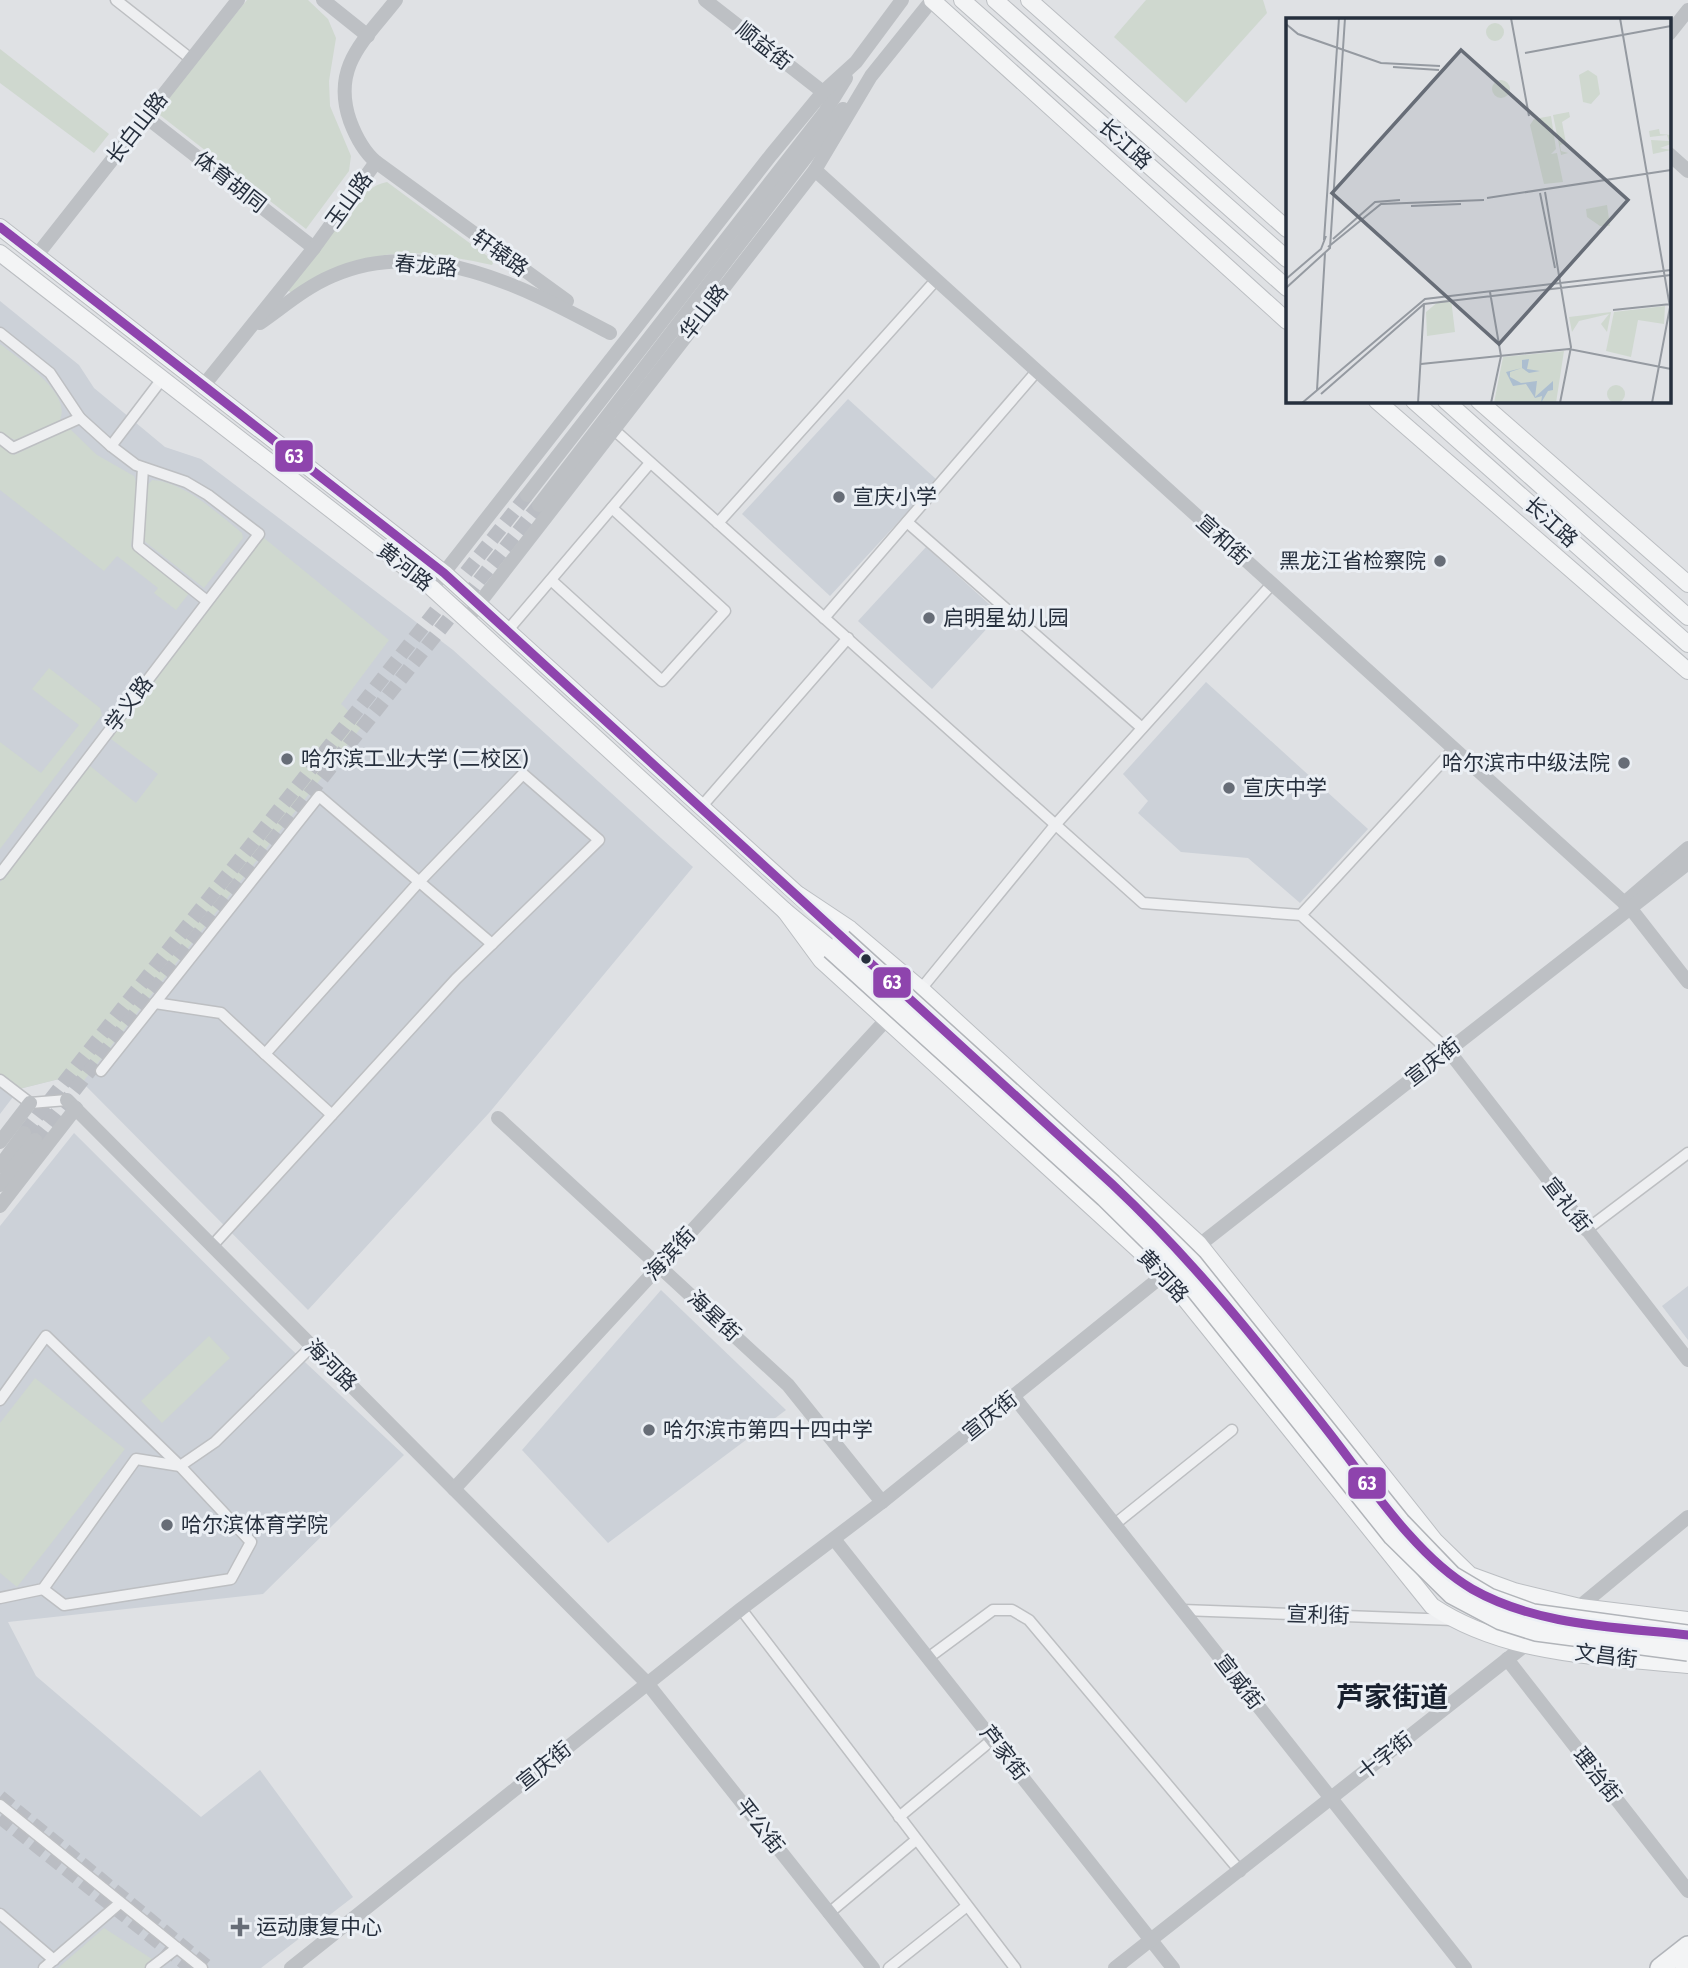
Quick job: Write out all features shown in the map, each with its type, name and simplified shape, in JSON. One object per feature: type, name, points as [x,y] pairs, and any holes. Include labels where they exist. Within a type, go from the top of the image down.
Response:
[{"type":"highway","points":[[837,944],[1120,1191],[1182,1252],[1229,1306],[1400,1522],[1452,1576],[1489,1598],[1533,1614],[1688,1635]]},
{"type":"highway","points":[[837,944],[1184,1275],[1393,1536],[1452,1594],[1501,1620],[1536,1631],[1688,1651]]},
{"type":"highway","points":[[1660,1968],[1688,1946]]},
{"type":"main road","points":[[932,0],[1286,320]]},
{"type":"main road","name":"长江路","points":[[962,0],[1286,287]]},
{"type":"main road","name":"长江路","points":[[995,0],[1286,258]]},
{"type":"main road","points":[[1029,0],[1286,228]]},
{"type":"main road","name":"黄河路","points":[[0,227],[444,573],[799,895],[850,929],[921,989],[1199,1244],[1435,1541],[1470,1575],[1514,1591],[1580,1607]]},
{"type":"main road","name":"黄河路","points":[[0,253],[432,588],[785,911],[837,944]]},
{"type":"main road","points":[[1378,402],[1688,671]]},
{"type":"main road","name":"长江路","points":[[1415,402],[1688,644]]},
{"type":"main road","name":"长江路","points":[[1447,402],[1688,617]]},
{"type":"main road","points":[[1480,402],[1688,584]]},
{"type":"main road","name":"黄河路","points":[[799,895],[837,944]]},
{"type":"main road","name":"黄河路","points":[[785,911],[821,960],[1165,1274],[1432,1606],[1485,1635],[1524,1645]]},
{"type":"main road","points":[[1580,1607],[1688,1620]]},
{"type":"main road","name":"文昌街","points":[[1524,1645],[1688,1665]]},
{"type":"street","points":[[116,0],[191,59]]},
{"type":"street","name":"长白山路","points":[[37,256],[238,0]]},
{"type":"street","points":[[323,0],[368,36]]},
{"type":"street","name":"玉山路","points":[[204,385],[314,248],[376,162],[366,153],[355,134],[343,88],[349,61],[396,0]]},
{"type":"street","name":"顺益街","points":[[705,0],[823,92]]},
{"type":"street","name":"华山路","points":[[432,588],[823,92],[856,61],[902,0]]},
{"type":"street","name":"华山路","points":[[467,619],[612,428],[815,170],[871,76],[932,0]]},
{"type":"street","points":[[1670,33],[1688,10]]},
{"type":"street","points":[[527,495],[825,112],[856,61]]},
{"type":"street","points":[[539,505],[871,76]]},
{"type":"street","name":"体育胡同","points":[[146,117],[314,248]]},
{"type":"street","points":[[1670,155],[1688,171]]},
{"type":"street","name":"轩辕路","points":[[376,162],[624,344]]},
{"type":"street","name":"宣和街","points":[[815,170],[1628,906],[1688,982]]},
{"type":"street","name":"春龙路","points":[[247,332],[330,276],[391,262],[453,266],[483,273],[548,300],[610,333]]},
{"type":"street","points":[[718,523],[936,280]]},
{"type":"street","points":[[0,333],[50,373],[80,418],[111,446],[144,468],[138,546],[207,601]]},
{"type":"street","points":[[824,618],[1037,371]]},
{"type":"street","points":[[111,446],[162,379]]},
{"type":"street","points":[[0,438],[13,448],[80,418]]},
{"type":"street","points":[[612,428],[1143,903],[1301,915],[1448,1050]]},
{"type":"street","points":[[508,630],[650,463]]},
{"type":"street","name":"学义路","points":[[0,874],[259,534],[208,495],[186,482],[144,468]]},
{"type":"street","points":[[551,580],[662,681],[725,611],[612,508]]},
{"type":"street","points":[[907,522],[1142,728]]},
{"type":"street","points":[[921,989],[1056,824],[1272,584]]},
{"type":"street","points":[[702,806],[848,638]]},
{"type":"street","points":[[1301,915],[1454,749]]},
{"type":"street","points":[[212,1246],[456,979],[599,840],[523,774],[418,884],[265,1054]]},
{"type":"street","points":[[101,1071],[319,796],[418,884],[492,944]]},
{"type":"street","points":[[1628,906],[1688,848]]},
{"type":"street","name":"宣庆街","points":[[291,1968],[741,1609],[1014,1397],[1199,1244],[1628,906],[1688,863]]},
{"type":"street","points":[[155,1003],[221,1013],[332,1115]]},
{"type":"street","name":"海滨街","points":[[454,1489],[886,1020]]},
{"type":"street","name":"宣礼街","points":[[1448,1050],[1688,1360]]},
{"type":"street","points":[[0,1080],[30,1103],[71,1104]]},
{"type":"street","points":[[0,1142],[30,1103]]},
{"type":"street","points":[[0,1206],[71,1104]]},
{"type":"street","name":"海河路","points":[[71,1104],[648,1683]]},
{"type":"street","name":"海星街","points":[[498,1118],[788,1385],[882,1502]]},
{"type":"street","points":[[0,1166],[29,1136],[0,1185]]},
{"type":"street","points":[[1586,1230],[1688,1153]]},
{"type":"street","points":[[0,1400],[46,1336],[180,1466],[251,1542],[231,1579],[64,1605],[43,1589]]},
{"type":"street","points":[[0,1598],[43,1589],[136,1459],[180,1466],[215,1442],[312,1346]]},
{"type":"street","name":"宣威街","points":[[1014,1397],[1465,1968]]},
{"type":"street","points":[[1115,1524],[1232,1430]]},
{"type":"street","name":"十字街","points":[[1115,1968],[1524,1645],[1580,1607],[1688,1517]]},
{"type":"street","name":"芦家街","points":[[834,1539],[1173,1968]]},
{"type":"street","points":[[741,1609],[1015,1968]]},
{"type":"street","points":[[928,1658],[993,1610],[1012,1610],[1029,1620],[1240,1871]]},
{"type":"street","name":"宣利街","points":[[1182,1610],[1454,1620]]},
{"type":"street","name":"理治街","points":[[1507,1659],[1688,1891]]},
{"type":"street","name":"平公街","points":[[648,1683],[873,1968]]},
{"type":"street","points":[[899,1817],[993,1739]]},
{"type":"street","points":[[0,1805],[202,1968]]},
{"type":"street","points":[[829,1913],[916,1840]]},
{"type":"street","points":[[44,1968],[120,1903]]},
{"type":"street","points":[[889,1968],[967,1906]]},
{"type":"street","points":[[0,1914],[54,1960]]},
{"type":"street","points":[[151,1968],[177,1948]]},
{"type":"shaded area","points":[[247,0],[308,0],[328,19],[336,38],[329,81],[330,106],[351,156],[349,171],[306,229],[156,112]]},
{"type":"shaded area","points":[[1146,0],[1263,0],[1267,13],[1186,103],[1114,37]]},
{"type":"shaded area","points":[[0,49],[109,134],[94,153],[0,83]]},
{"type":"shaded area","points":[[387,182],[494,261],[492,265],[435,255],[389,255],[344,267],[292,293],[287,290],[346,211],[373,187]]},
{"type":"shaded area","name":"哈尔滨工业大学 (二校区)","points":[[0,301],[79,365],[94,388],[165,447],[201,459],[453,650],[693,867],[489,1113],[308,1310],[75,1075],[19,1089],[0,1114]]},
{"type":"shaded area","points":[[0,344],[42,377],[59,399],[62,410],[60,420],[15,440],[0,433]]},
{"type":"shaded area","name":"宣庆小学","points":[[848,399],[937,480],[830,596],[742,514]]},
{"type":"shaded area","points":[[70,429],[97,455],[134,476],[137,485],[131,547],[190,592],[176,610],[154,593],[158,588],[117,556],[104,571],[0,490],[0,445],[14,455]]},
{"type":"shaded area","points":[[152,480],[188,492],[242,533],[243,538],[204,588],[143,540],[146,487]]},
{"type":"shaded area","points":[[259,534],[389,640],[341,704],[363,725],[82,1083],[75,1075],[19,1089],[0,1074],[0,882],[90,766],[136,803],[158,774],[111,739],[263,538]]},
{"type":"shaded area","name":"启明星幼儿园","points":[[926,547],[1000,614],[932,689],[858,621]]},
{"type":"shaded area","points":[[49,668],[100,708],[102,715],[0,849],[0,742],[41,773],[79,725],[32,689]]},
{"type":"shaded area","name":"宣庆中学","points":[[1206,682],[1368,829],[1300,903],[1248,858],[1181,852],[1138,813],[1148,801],[1123,774]]},
{"type":"shaded area","name":"哈尔滨体育学院","points":[[74,1133],[290,1348],[404,1455],[263,1594],[8,1622],[36,1676],[201,1817],[260,1770],[353,1897],[261,1968],[0,1968],[0,1226]]},
{"type":"shaded area","points":[[1688,1286],[1688,1340],[1662,1306]]},
{"type":"shaded area","name":"哈尔滨市第四十四中学","points":[[661,1290],[786,1410],[608,1543],[522,1450]]},
{"type":"shaded area","points":[[209,1336],[230,1358],[162,1423],[141,1401]]},
{"type":"shaded area","points":[[35,1378],[125,1449],[17,1587],[0,1573],[0,1423]]},
{"type":"shaded area","points":[[104,1928],[155,1961],[145,1968],[58,1968]]},
{"type":"tunnel","points":[[24,1133],[527,495]]},
{"type":"tunnel","points":[[35,1140],[539,505]]},
{"type":"tunnel","points":[[0,1797],[209,1968]]},
{"type":"tunnel","points":[[0,1817],[191,1968]]},
{"type":"transit line","name":"63","points":[[0,227],[444,573],[1112,1184],[1170,1242],[1224,1302],[1394,1517],[1431,1558],[1451,1575],[1497,1601],[1550,1618],[1605,1627],[1688,1635]]},
{"type":"place","name":"宣庆小学","points":[[839,497]]},
{"type":"place","name":"黑龙江省检察院","points":[[1440,561]]},
{"type":"place","name":"启明星幼儿园","points":[[929,618]]},
{"type":"place","name":"哈尔滨工业大学 (二校区)","points":[[287,759]]},
{"type":"place","name":"哈尔滨市中级法院","points":[[1624,763]]},
{"type":"place","name":"宣庆中学","points":[[1229,788]]},
{"type":"place","name":"哈尔滨市第四十四中学","points":[[649,1430]]},
{"type":"place","name":"哈尔滨体育学院","points":[[167,1525]]},
{"type":"place","name":"运动康复中心","points":[[240,1927]]},
{"type":"district","name":"芦家街道","points":[[1392,1697]]}]
